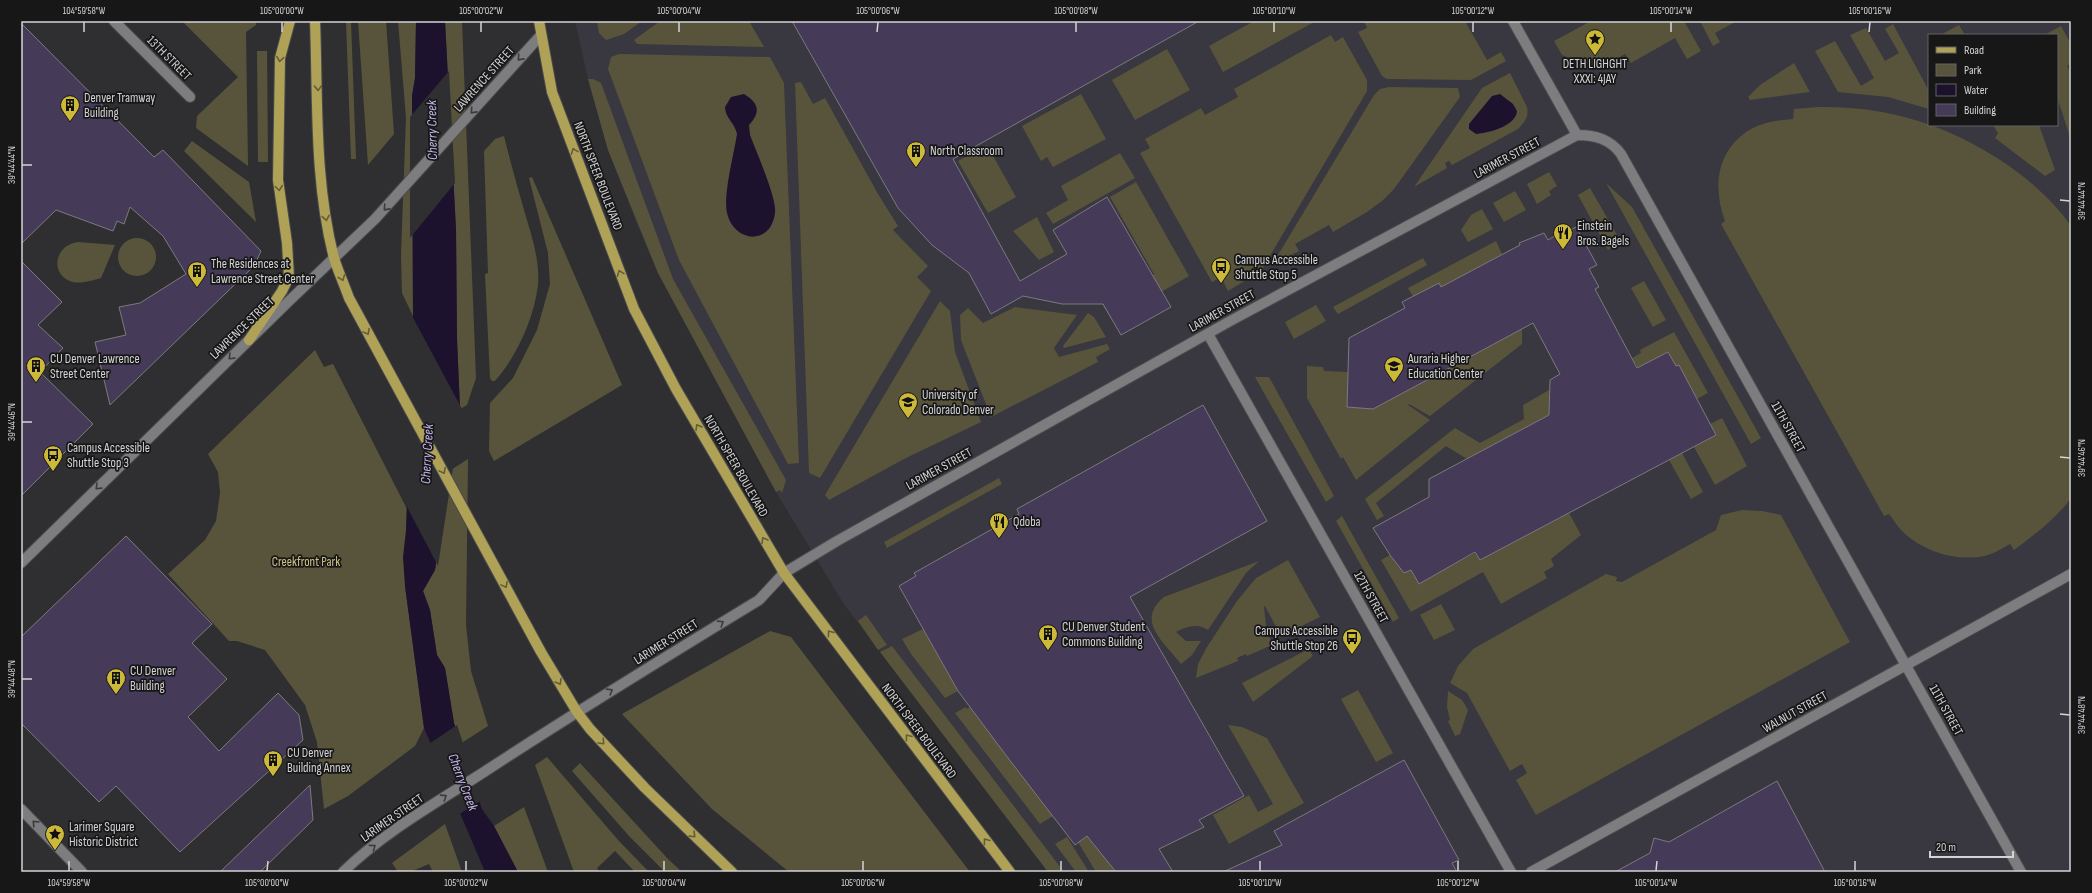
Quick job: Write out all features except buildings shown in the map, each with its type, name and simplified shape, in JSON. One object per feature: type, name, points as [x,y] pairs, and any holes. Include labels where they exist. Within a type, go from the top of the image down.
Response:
[{"type":"main road","points":[[249,340],[282,291],[289,277],[287,243],[278,180],[280,58],[290,21]]},
{"type":"main road","points":[[315,21],[321,177],[325,213],[349,298],[541,652],[577,712],[590,729],[645,788],[732,872]]},
{"type":"main road","name":"NORTH SPEER BOULEVARD","points":[[539,21],[552,92],[634,309],[676,389],[784,572],[1010,872]]},
{"type":"street","name":"13TH STREET","points":[[114,21],[190,97]]},
{"type":"street","points":[[1513,21],[1577,135]]},
{"type":"street","name":"LAWRENCE STREET","points":[[21,563],[375,219],[541,35]]},
{"type":"street","name":"LARIMER STREET","points":[[343,872],[357,858],[412,819],[535,738],[759,600],[784,572],[1208,334],[1577,135]]},
{"type":"street","name":"11TH STREET","points":[[1577,135],[1590,135],[1600,138],[1614,146],[1621,154],[2021,872]]},
{"type":"street","name":"12TH STREET","points":[[1208,334],[1511,872]]},
{"type":"street","name":"WALNUT STREET","points":[[1531,872],[2071,574]]},
{"type":"street","points":[[21,809],[82,872]]},
{"type":"shaded area","name":"Auraria Higher Education Center","points":[[575,21],[2071,21],[2071,872],[1048,872],[843,603],[776,492],[658,273],[608,150],[588,79]]},
{"type":"green space","points":[[182,21],[256,21],[256,25],[246,32],[248,166],[196,128],[197,116],[238,77]]},
{"type":"green space","points":[[346,21],[351,21],[356,159],[351,159]]},
{"type":"green space","points":[[358,21],[386,21],[394,134],[368,165]]},
{"type":"green space","points":[[398,21],[416,21],[415,78],[412,96],[413,316],[402,293],[401,254],[406,118]]},
{"type":"green space","points":[[445,21],[462,21],[476,378],[467,405],[460,409],[457,339],[456,230]]},
{"type":"green space","points":[[597,21],[642,21],[624,34],[606,40],[599,33]]},
{"type":"green space","points":[[660,21],[749,21],[764,47],[637,44],[634,40]]},
{"type":"green space","points":[[1254,21],[1316,21],[1223,72],[1209,46]]},
{"type":"green space","points":[[1364,21],[1465,21],[1487,60],[1501,52],[1506,61],[1471,80],[1387,79],[1382,76],[1358,32],[1367,28]]},
{"type":"green space","points":[[1591,21],[1684,21],[1701,51],[1687,59],[1675,38],[1631,63],[1625,54],[1599,69],[1562,55],[1554,41]]},
{"type":"green space","points":[[1700,21],[1737,21],[1715,33],[1720,42],[1713,46]]},
{"type":"green space","points":[[1893,24],[1928,89],[1928,109],[1888,97],[1838,92],[1815,51],[1835,41],[1861,86],[1874,78],[1850,35],[1866,28],[1885,61],[1899,53],[1885,29]]},
{"type":"green space","points":[[1959,25],[1964,34],[1942,34]]},
{"type":"green space","points":[[2061,26],[2071,44],[2071,63],[2067,66],[2071,73],[2071,140],[2058,100],[2058,34],[2046,34]]},
{"type":"green space","points":[[1331,35],[1335,42],[1343,37],[1367,80],[1367,91],[1261,271],[1228,291],[1221,277],[1212,282],[1140,153],[1150,148],[1145,139],[1201,108],[1205,115],[1238,97],[1234,89]]},
{"type":"green space","points":[[1167,49],[1190,90],[1135,120],[1112,80]]},
{"type":"green space","points":[[257,51],[267,51],[268,162],[258,162]]},
{"type":"green space","points":[[619,54],[770,57],[784,83],[799,463],[788,464],[679,260],[608,69],[611,57]]},
{"type":"green space","points":[[1794,63],[1810,92],[1750,100],[1748,97],[1760,85]]},
{"type":"green space","points":[[1510,73],[1527,107],[1527,117],[1523,124],[1518,129],[1452,165],[1449,161],[1445,163],[1447,168],[1414,187],[1482,88]]},
{"type":"green space","points":[[588,79],[593,79],[601,83],[673,279],[786,480],[782,493],[780,490],[776,492],[658,273],[608,150]]},
{"type":"green space","points":[[801,82],[813,104],[825,98],[878,194],[898,226],[893,230],[928,266],[917,277],[931,291],[820,478],[809,473],[795,83]]},
{"type":"green space","points":[[1389,87],[1458,88],[1460,97],[1394,189],[1382,201],[1367,212],[1333,232],[1329,225],[1295,244],[1299,251],[1272,265],[1374,95],[1380,89]]},
{"type":"green space","points":[[1081,94],[1106,139],[1053,167],[1047,157],[1041,161],[1022,126]]},
{"type":"green space","points":[[1818,107],[1850,108],[1882,112],[1908,118],[1928,125],[1928,126],[1935,127],[1961,138],[1987,152],[2011,168],[2034,185],[2054,205],[2071,226],[2071,498],[2052,519],[2014,550],[2010,544],[1991,554],[1977,557],[1965,558],[1942,554],[1920,545],[1900,529],[1889,514],[1884,516],[1721,224],[1725,221],[1719,195],[1719,182],[1720,169],[1724,158],[1740,137],[1751,129],[1772,122],[1793,119],[1794,109]]},
{"type":"green space","points":[[1994,126],[2039,126],[2055,170],[2045,176],[1995,138],[1998,133]]},
{"type":"green space","points":[[504,136],[534,247],[538,266],[538,285],[533,310],[523,336],[503,371],[495,381],[492,381],[490,378],[485,274],[488,273],[484,151],[495,139]]},
{"type":"green space","points":[[192,141],[249,182],[256,222],[184,151]]},
{"type":"green space","points":[[987,145],[1016,197],[988,213],[958,161]]},
{"type":"green space","points":[[1120,153],[1135,178],[1053,224],[1046,213],[1068,200],[1061,186]]},
{"type":"green space","points":[[1549,172],[1557,186],[1549,191],[1551,195],[1537,204],[1527,184]]},
{"type":"green space","points":[[532,177],[622,385],[494,461],[489,451],[490,403],[513,378],[537,330],[550,284],[548,253],[529,178]]},
{"type":"green space","points":[[1136,182],[1189,276],[1112,320],[1102,304],[1154,274],[1110,197]]},
{"type":"green space","points":[[1606,183],[1632,207],[1761,438],[1751,444]]},
{"type":"green space","points":[[1590,188],[1621,242],[1608,250],[1578,195]]},
{"type":"green space","points":[[1515,191],[1526,210],[1504,222],[1493,203]]},
{"type":"green space","points":[[1482,209],[1493,229],[1468,242],[1461,230],[1471,215]]},
{"type":"green space","points":[[1037,217],[1054,252],[1039,260],[1013,231]]},
{"type":"green space","points":[[133,238],[141,238],[151,243],[155,250],[155,264],[151,271],[141,276],[133,276],[123,271],[121,268],[118,261],[118,253],[123,243],[126,241]]},
{"type":"green space","points":[[1496,241],[1502,254],[1441,288],[1413,297],[1408,288]]},
{"type":"green space","points":[[78,242],[115,245],[101,278],[87,282],[73,282],[65,279],[60,274],[58,261],[60,254],[70,244]]},
{"type":"green space","points":[[1423,258],[1427,265],[1338,314],[1333,307]]},
{"type":"green space","points":[[1644,281],[1666,320],[1653,327],[1631,288]]},
{"type":"green space","points":[[940,301],[950,311],[955,352],[981,422],[904,459],[829,500],[825,495]]},
{"type":"green space","points":[[1316,305],[1326,321],[1294,339],[1285,322]]},
{"type":"green space","points":[[1015,307],[1077,315],[1054,348],[1059,357],[1107,344],[1110,349],[1096,357],[1098,362],[991,417],[961,340],[960,315],[968,308],[983,323]]},
{"type":"green space","points":[[1088,313],[1094,317],[1106,337],[1064,348],[1063,346]]},
{"type":"green space","points":[[1522,329],[1522,344],[1430,416],[1409,404],[1408,405],[1430,420],[1356,480],[1343,457],[1341,459],[1307,398],[1307,366],[1323,367],[1324,371],[1348,372],[1347,407],[1373,409]]},
{"type":"green space","points":[[1674,332],[1708,393],[1697,399],[1679,365],[1676,366],[1668,352],[1638,368],[1632,358],[1641,353],[1640,350]]},
{"type":"green space","name":"Creekfront Park","points":[[315,350],[324,367],[333,364],[407,509],[405,586],[424,728],[415,746],[348,796],[324,809],[317,742],[305,705],[265,650],[237,641],[229,641],[168,574],[205,540],[216,521],[220,493],[218,472],[208,454]]},
{"type":"green space","points":[[1255,377],[1269,377],[1334,496],[1326,502]]},
{"type":"green space","points":[[1549,390],[1549,415],[1467,459],[1446,446],[1376,503],[1384,516],[1377,520],[1365,499],[1455,428],[1480,443],[1524,419],[1523,405]]},
{"type":"green space","points":[[1722,418],[1747,466],[1715,485],[1694,447],[1716,435],[1710,424]]},
{"type":"green space","points":[[1682,453],[1703,492],[1691,499],[1669,460]]},
{"type":"green space","points":[[468,459],[466,625],[471,671],[488,726],[460,744],[454,723],[445,668],[437,655],[430,610],[423,591],[435,570],[451,470]]},
{"type":"green space","points":[[999,478],[1002,484],[887,548],[884,542]]},
{"type":"green space","points":[[1742,510],[1762,511],[1781,515],[1850,642],[1536,815],[1516,780],[1527,773],[1522,764],[1510,771],[1467,693],[1450,683],[1458,666],[1473,649],[1606,574],[1617,577],[1616,581],[1622,582],[1716,530],[1721,515]]},
{"type":"green space","points":[[1569,513],[1581,535],[1551,559],[1554,566],[1544,572],[1547,578],[1501,604],[1483,572],[1411,612],[1381,560],[1390,555],[1404,573],[1411,570],[1419,583],[1475,553],[1480,560]]},
{"type":"green space","points":[[1342,516],[1399,618],[1393,622],[1336,521]]},
{"type":"green space","points":[[1288,560],[1320,617],[1281,636],[1265,606],[1266,626],[1272,645],[1247,656],[1246,654],[1237,658],[1238,661],[1196,678],[1198,664],[1207,647],[1237,601],[1256,578]]},
{"type":"green space","points":[[1259,561],[1246,573],[1208,630],[1192,626],[1176,632],[1186,641],[1201,641],[1192,655],[1181,664],[1155,631],[1152,623],[1152,614],[1156,606],[1164,597]]},
{"type":"green space","points":[[1441,604],[1455,630],[1434,640],[1420,615]]},
{"type":"green space","points":[[866,615],[887,645],[878,650],[858,621]]},
{"type":"green space","points":[[923,629],[958,691],[945,698],[911,654],[902,639]]},
{"type":"green space","points":[[770,631],[791,637],[970,872],[789,872],[712,809],[622,714]]},
{"type":"green space","points":[[892,646],[1064,872],[1048,872],[880,652]]},
{"type":"green space","points":[[1309,649],[1313,656],[1253,702],[1242,683]]},
{"type":"green space","points":[[1358,690],[1393,753],[1376,762],[1341,699]]},
{"type":"green space","points":[[1448,691],[1462,700],[1468,710],[1460,734],[1455,736],[1448,721],[1450,720],[1447,707]]},
{"type":"green space","points":[[966,707],[967,709],[970,707],[1053,816],[1040,824],[955,713]]},
{"type":"green space","points":[[1228,725],[1242,727],[1267,738],[1304,803],[1229,844],[1213,815],[1249,795],[1258,812],[1273,804]]},
{"type":"green space","points":[[547,757],[618,840],[649,872],[635,872],[615,851],[597,868],[599,872],[574,872],[535,765]]},
{"type":"green space","points":[[580,763],[668,859],[682,872],[665,872],[629,836],[572,771]]},
{"type":"green space","points":[[524,807],[548,872],[518,872],[494,826]]},
{"type":"green space","points":[[445,824],[462,872],[433,872],[429,864],[410,872],[398,872],[392,863]]},
{"type":"green space","points":[[1087,835],[1116,872],[1096,872],[1078,842]]},
{"type":"green space","points":[[1067,837],[1089,872],[1076,872],[1055,844]]},
{"type":"water","name":"Cherry Creek","points":[[416,21],[445,21],[456,230],[457,339],[460,409],[435,570],[423,591],[430,610],[437,655],[445,668],[454,723],[482,809],[494,826],[518,872],[485,872],[424,728],[405,586],[403,557],[406,530],[413,316],[412,96],[415,78]]},
{"type":"water","points":[[744,94],[753,101],[757,108],[757,112],[749,125],[750,135],[770,186],[775,206],[772,224],[767,231],[752,237],[744,235],[731,223],[726,205],[726,196],[737,134],[725,111],[725,107],[731,97]]},
{"type":"water","points":[[1500,94],[1513,104],[1517,111],[1512,121],[1501,128],[1476,134],[1469,129],[1469,124],[1492,96]]},
{"type":"pier","points":[[449,71],[455,183],[410,238],[410,117]]},
{"type":"pier","points":[[411,314],[462,409],[438,566],[405,503]]},
{"type":"pier","points":[[457,725],[482,800],[458,815],[429,744]]},
{"type":"place","name":"DETH LIGHGHT XXXI: 4JAY","points":[[1595,56]]},
{"type":"place","name":"Denver Tramway Building","points":[[70,122]]},
{"type":"place","name":"North Classroom","points":[[916,168]]},
{"type":"place","name":"Einstein Bros. Bagels","points":[[1563,250]]},
{"type":"place","name":"Campus Accessible Shuttle Stop 5","points":[[1221,284]]},
{"type":"place","name":"The Residences at Lawrence Street Center","points":[[197,288]]},
{"type":"place","name":"CU Denver Lawrence Street Center","points":[[36,383]]},
{"type":"place","name":"Auraria Higher Education Center","points":[[1394,383]]},
{"type":"place","name":"University of Colorado Denver","points":[[908,419]]},
{"type":"place","name":"Campus Accessible Shuttle Stop 3","points":[[53,472]]},
{"type":"place","name":"Qdoba","points":[[999,539]]},
{"type":"place","name":"CU Denver Student Commons Building","points":[[1048,651]]},
{"type":"place","name":"Campus Accessible Shuttle Stop 26","points":[[1352,655]]},
{"type":"place","name":"CU Denver Building","points":[[116,695]]},
{"type":"place","name":"CU Denver Building Annex","points":[[273,777]]},
{"type":"place","name":"Larimer Square Historic District","points":[[55,851]]}]
